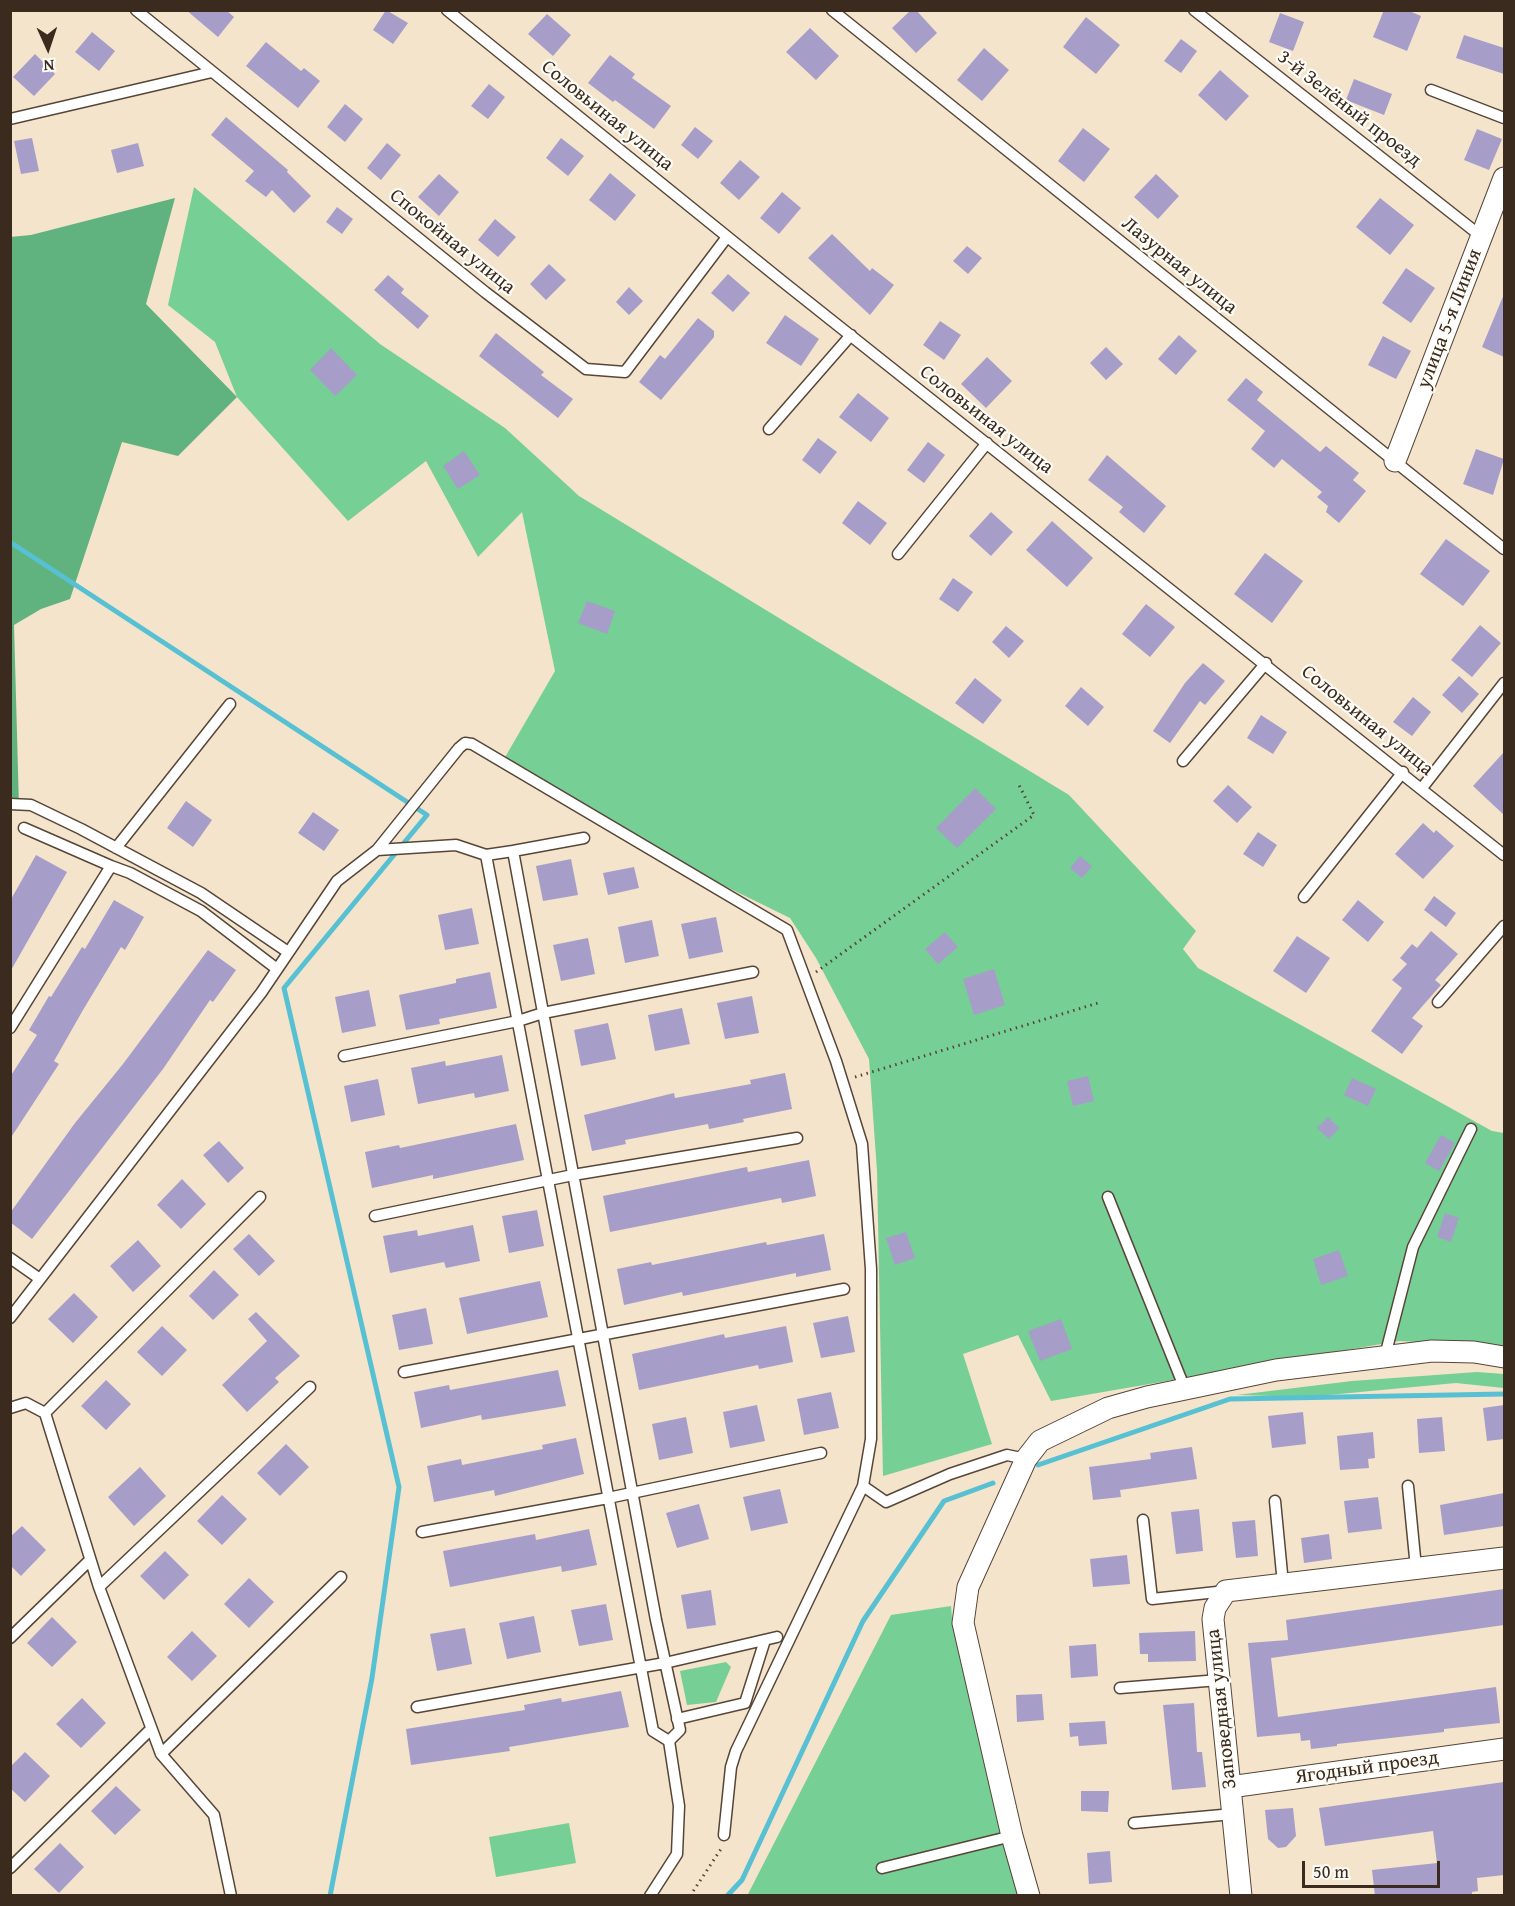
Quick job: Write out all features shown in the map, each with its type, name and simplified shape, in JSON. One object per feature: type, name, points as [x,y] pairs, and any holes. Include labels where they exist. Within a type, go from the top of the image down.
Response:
[{"type":"street","name":"улица 5-я Линия","points":[[1395,461],[1504,178]]},
{"type":"street","points":[[1029,1896],[1012,1836],[963,1623],[968,1587],[1026,1459],[1040,1441],[1108,1408],[1276,1370],[1432,1351],[1474,1352],[1504,1357]]},
{"type":"street","points":[[1226,1590],[1504,1558]]},
{"type":"street","name":"Заповедная улица","points":[[1226,1590],[1215,1608],[1213,1619],[1241,1896]]},
{"type":"street","name":"Ягодный проезд","points":[[1230,1787],[1504,1749]]},
{"type":"lane","name":"Спокойная улица","points":[[136,10],[485,292],[586,369],[625,372],[727,237]]},
{"type":"lane","name":"Соловьиная улица","points":[[447,10],[727,237],[1266,663],[1504,855]]},
{"type":"lane","name":"Лазурная улица","points":[[832,10],[1504,549]]},
{"type":"lane","name":"3-й Зелёный проезд","points":[[1194,10],[1482,237]]},
{"type":"lane","points":[[10,119],[212,72]]},
{"type":"lane","points":[[1431,90],[1504,118]]},
{"type":"lane","points":[[769,429],[851,335]]},
{"type":"lane","points":[[898,554],[987,443]]},
{"type":"lane","points":[[1183,761],[1266,663]]},
{"type":"lane","points":[[1422,788],[1504,683]]},
{"type":"lane","points":[[116,848],[230,704]]},
{"type":"lane","points":[[10,1318],[277,969],[337,881],[377,850],[465,743],[472,744],[787,930],[842,1081],[862,1144],[871,1269],[871,1439],[863,1486],[736,1751],[731,1767],[724,1835]]},
{"type":"lane","points":[[1304,897],[1403,772]]},
{"type":"lane","points":[[10,804],[31,805],[201,893],[288,952]]},
{"type":"lane","points":[[24,828],[130,873],[201,911],[277,969]]},
{"type":"lane","points":[[377,850],[456,844],[486,855],[584,838]]},
{"type":"lane","points":[[513,851],[632,1492],[680,1730],[669,1741]]},
{"type":"lane","points":[[486,855],[652,1731],[669,1741]]},
{"type":"lane","points":[[10,1028],[111,866]]},
{"type":"lane","points":[[1438,1002],[1504,926]]},
{"type":"lane","points":[[344,1056],[518,1021],[543,1013],[753,972]]},
{"type":"lane","points":[[1385,1356],[1413,1247],[1471,1129]]},
{"type":"lane","points":[[375,1216],[573,1175],[797,1138]]},
{"type":"lane","points":[[45,1413],[260,1197]]},
{"type":"lane","points":[[1108,1197],[1185,1389]]},
{"type":"lane","points":[[10,1258],[40,1279]]},
{"type":"lane","points":[[404,1372],[844,1289]]},
{"type":"lane","points":[[99,1587],[310,1387]]},
{"type":"lane","points":[[10,1408],[26,1403],[45,1413],[99,1587],[160,1754],[214,1815],[231,1896]]},
{"type":"lane","points":[[422,1532],[608,1498],[821,1453]]},
{"type":"lane","points":[[863,1486],[886,1502],[950,1474],[1007,1455],[1026,1459]]},
{"type":"lane","points":[[1408,1486],[1416,1568]]},
{"type":"lane","points":[[1275,1501],[1283,1584]]},
{"type":"lane","points":[[1143,1520],[1152,1599],[1226,1590]]},
{"type":"lane","points":[[10,1638],[90,1560]]},
{"type":"lane","points":[[160,1754],[340,1577]]},
{"type":"lane","points":[[417,1707],[666,1663],[777,1637]]},
{"type":"lane","points":[[677,1719],[746,1703],[765,1640]]},
{"type":"lane","points":[[1120,1688],[1219,1680]]},
{"type":"lane","points":[[10,1868],[152,1729]]},
{"type":"lane","points":[[650,1896],[677,1854],[679,1806],[669,1741]]},
{"type":"lane","points":[[1134,1823],[1233,1814]]},
{"type":"lane","points":[[882,1868],[1012,1836]]},
{"type":"path","points":[[805,980],[1034,815],[1018,783]]},
{"type":"path","points":[[842,1081],[1098,1003]]},
{"type":"path","points":[[690,1896],[719,1855],[724,1835]]},
{"type":"green space","points":[[194,187],[380,344],[505,428],[579,496],[1069,795],[1196,931],[1183,949],[1198,968],[1492,1131],[1504,1133],[1504,1346],[1399,1341],[1051,1401],[1018,1335],[963,1354],[992,1444],[883,1476],[877,1171],[869,1059],[816,958],[790,918],[639,844],[504,759],[555,671],[522,512],[478,557],[426,461],[348,521],[237,397],[215,342],[168,305]]},
{"type":"green space","points":[[175,198],[146,304],[237,397],[178,456],[122,442],[70,599],[41,609],[14,625],[19,807],[10,802],[10,237],[31,235]]},
{"type":"green space","points":[[1477,1372],[1504,1374],[1504,1388],[1456,1383],[1307,1397],[1237,1395],[1352,1381]]},
{"type":"green space","points":[[951,1606],[953,1629],[1021,1895],[747,1896],[891,1615]]},
{"type":"green space","points":[[726,1662],[731,1667],[716,1702],[687,1705],[680,1671]]},
{"type":"green space","points":[[569,1823],[576,1863],[496,1877],[489,1837]]},
{"type":"building","points":[[186,10],[226,10],[234,17],[218,37]]},
{"type":"building","points":[[386,10],[408,23],[393,44],[373,30]]},
{"type":"building","points":[[911,10],[916,10],[937,33],[916,53],[892,28]]},
{"type":"building","points":[[1384,10],[1407,10],[1421,16],[1407,51],[1373,37]]},
{"type":"building","points":[[1280,13],[1304,22],[1293,51],[1269,42]]},
{"type":"building","points":[[547,14],[571,35],[553,56],[528,34]]},
{"type":"building","points":[[1086,17],[1120,45],[1096,74],[1063,47]]},
{"type":"building","points":[[810,28],[839,56],[816,80],[786,52]]},
{"type":"building","points":[[92,32],[115,51],[99,71],[75,52]]},
{"type":"building","points":[[1464,35],[1504,48],[1504,74],[1456,58]]},
{"type":"building","points":[[1181,39],[1197,51],[1181,73],[1164,61]]},
{"type":"building","points":[[266,42],[301,71],[304,68],[320,81],[298,108],[246,66]]},
{"type":"building","points":[[984,48],[1009,70],[982,101],[957,80]]},
{"type":"building","points":[[35,54],[55,74],[34,96],[13,77]]},
{"type":"building","points":[[610,55],[635,74],[632,78],[671,106],[654,129],[588,83]]},
{"type":"building","points":[[1220,70],[1249,96],[1226,121],[1198,95]]},
{"type":"building","points":[[1354,79],[1392,94],[1384,115],[1346,100]]},
{"type":"building","points":[[489,84],[505,97],[488,119],[471,106]]},
{"type":"building","points":[[345,104],[363,119],[345,142],[327,127]]},
{"type":"building","points":[[226,117],[288,170],[287,172],[311,196],[294,213],[272,190],[266,197],[245,181],[254,171],[211,135]]},
{"type":"building","points":[[695,127],[713,141],[698,159],[681,145]]},
{"type":"building","points":[[1083,128],[1110,149],[1084,182],[1058,161]]},
{"type":"building","points":[[1477,129],[1502,139],[1489,170],[1464,160]]},
{"type":"building","points":[[32,138],[39,171],[21,174],[14,141]]},
{"type":"building","points":[[561,138],[584,156],[568,176],[546,158]]},
{"type":"building","points":[[138,143],[144,166],[117,173],[111,150]]},
{"type":"building","points":[[387,143],[401,155],[381,180],[367,168]]},
{"type":"building","points":[[740,160],[760,177],[739,200],[720,183]]},
{"type":"building","points":[[610,173],[636,195],[615,221],[589,200]]},
{"type":"building","points":[[439,174],[459,192],[439,216],[418,197]]},
{"type":"building","points":[[1156,174],[1179,196],[1158,219],[1134,197]]},
{"type":"building","points":[[782,192],[801,208],[779,234],[760,218]]},
{"type":"building","points":[[1380,198],[1414,225],[1390,255],[1356,227]]},
{"type":"building","points":[[337,207],[353,219],[342,234],[326,222]]},
{"type":"building","points":[[495,219],[516,237],[498,257],[478,240]]},
{"type":"building","points":[[832,234],[870,271],[872,268],[894,285],[870,315],[808,258]]},
{"type":"building","points":[[967,246],[982,258],[968,274],[953,261]]},
{"type":"building","points":[[549,264],[566,280],[546,300],[530,284]]},
{"type":"building","points":[[1406,268],[1435,288],[1411,323],[1382,303]]},
{"type":"building","points":[[728,274],[750,293],[733,312],[711,293]]},
{"type":"building","points":[[388,275],[404,289],[401,293],[429,316],[418,329],[374,290]]},
{"type":"building","points":[[629,287],[643,301],[629,315],[616,302]]},
{"type":"building","points":[[1504,294],[1504,357],[1482,347]]},
{"type":"building","points":[[785,315],[819,339],[801,366],[766,343]]},
{"type":"building","points":[[698,318],[714,331],[714,337],[661,400],[639,382],[660,355],[665,359]]},
{"type":"building","points":[[940,321],[961,335],[944,360],[923,345]]},
{"type":"building","points":[[496,333],[544,372],[541,375],[573,399],[558,418],[479,356]]},
{"type":"building","points":[[1179,335],[1197,351],[1176,375],[1158,359]]},
{"type":"building","points":[[1383,336],[1411,351],[1396,379],[1368,365]]},
{"type":"building","points":[[1106,347],[1123,364],[1106,380],[1090,363]]},
{"type":"building","points":[[331,348],[357,375],[335,396],[310,370]]},
{"type":"building","points":[[987,357],[1012,381],[986,408],[961,384]]},
{"type":"building","points":[[1246,378],[1263,392],[1257,400],[1320,452],[1326,446],[1359,473],[1353,480],[1366,491],[1339,523],[1326,512],[1328,506],[1317,497],[1322,492],[1282,459],[1274,468],[1251,449],[1265,431],[1227,400]]},
{"type":"building","points":[[858,393],[889,418],[871,442],[839,417]]},
{"type":"building","points":[[818,438],[837,452],[820,474],[802,460]]},
{"type":"building","points":[[928,442],[945,455],[924,483],[907,470]]},
{"type":"building","points":[[1476,449],[1504,459],[1493,495],[1463,484]]},
{"type":"building","points":[[464,451],[480,475],[458,489],[443,466]]},
{"type":"building","points":[[1107,455],[1166,506],[1144,533],[1119,512],[1123,507],[1088,480]]},
{"type":"building","points":[[858,501],[887,523],[870,545],[842,523]]},
{"type":"building","points":[[991,512],[1013,532],[991,556],[969,536]]},
{"type":"building","points":[[1052,521],[1093,558],[1067,587],[1026,550]]},
{"type":"building","points":[[1446,539],[1490,571],[1463,606],[1420,574]]},
{"type":"building","points":[[1265,553],[1303,581],[1272,623],[1234,594]]},
{"type":"building","points":[[953,578],[973,592],[958,612],[939,599]]},
{"type":"building","points":[[587,601],[615,611],[607,634],[578,623]]},
{"type":"building","points":[[1146,604],[1175,627],[1150,657],[1122,634]]},
{"type":"building","points":[[1480,625],[1501,643],[1472,677],[1451,660]]},
{"type":"building","points":[[1006,626],[1024,641],[1009,658],[992,642]]},
{"type":"building","points":[[1203,663],[1225,681],[1205,705],[1200,701],[1170,743],[1153,731],[1185,683]]},
{"type":"building","points":[[1459,676],[1479,694],[1462,713],[1442,695]]},
{"type":"building","points":[[975,678],[1002,700],[983,724],[955,703]]},
{"type":"building","points":[[1081,687],[1104,707],[1088,726],[1065,706]]},
{"type":"building","points":[[1413,697],[1431,712],[1412,736],[1393,722]]},
{"type":"building","points":[[1261,715],[1287,732],[1273,754],[1247,738]]},
{"type":"building","points":[[1504,752],[1504,815],[1473,786]]},
{"type":"building","points":[[1228,785],[1252,807],[1237,823],[1213,801]]},
{"type":"building","points":[[975,788],[996,809],[957,848],[936,828]]},
{"type":"building","points":[[186,801],[212,820],[193,847],[167,828]]},
{"type":"building","points":[[313,812],[339,830],[324,851],[298,833]]},
{"type":"building","points":[[1423,823],[1434,833],[1436,830],[1454,846],[1423,879],[1395,854]]},
{"type":"building","points":[[1258,832],[1277,845],[1263,867],[1243,854]]},
{"type":"building","points":[[36,855],[67,872],[10,972],[10,901]]},
{"type":"building","points":[[1080,856],[1092,866],[1082,878],[1070,868]]},
{"type":"building","points":[[571,859],[578,895],[543,901],[536,866]]},
{"type":"building","points":[[634,867],[639,888],[608,895],[603,873]]},
{"type":"building","points":[[1434,896],[1456,913],[1446,927],[1424,910]]},
{"type":"building","points":[[114,900],[144,917],[125,950],[121,947],[54,1061],[59,1064],[10,1139],[10,1077],[37,1035],[29,1030],[82,947],[85,949]]},
{"type":"building","points":[[1358,900],[1384,922],[1368,942],[1342,920]]},
{"type":"building","points":[[472,908],[479,944],[445,950],[438,915]]},
{"type":"building","points":[[716,917],[723,952],[689,959],[681,924]]},
{"type":"building","points":[[652,920],[659,956],[625,963],[618,927]]},
{"type":"building","points":[[1431,931],[1458,954],[1435,980],[1441,985],[1412,1018],[1423,1026],[1402,1054],[1371,1031],[1402,988],[1392,980],[1407,964],[1400,958],[1412,944],[1417,948]]},
{"type":"building","points":[[945,932],[958,947],[938,964],[925,949]]},
{"type":"building","points":[[1297,936],[1330,958],[1306,993],[1273,971]]},
{"type":"building","points":[[588,938],[595,974],[561,981],[553,945]]},
{"type":"building","points":[[208,950],[236,970],[213,1002],[210,1000],[163,1069],[32,1239],[10,1222],[10,1213],[75,1123],[123,1064]]},
{"type":"building","points":[[994,969],[1005,1005],[974,1015],[963,979]]},
{"type":"building","points":[[490,972],[497,1008],[439,1019],[440,1024],[406,1030],[399,995],[456,983],[456,979]]},
{"type":"building","points":[[369,990],[376,1026],[342,1033],[335,997]]},
{"type":"building","points":[[752,996],[759,1033],[725,1039],[717,1003]]},
{"type":"building","points":[[682,1008],[690,1044],[655,1051],[648,1015]]},
{"type":"building","points":[[608,1023],[616,1059],[581,1066],[574,1030]]},
{"type":"building","points":[[502,1055],[509,1091],[475,1098],[474,1093],[418,1104],[411,1068],[445,1061],[446,1066]]},
{"type":"building","points":[[785,1073],[792,1109],[709,1129],[708,1124],[625,1140],[626,1144],[592,1151],[584,1115],[674,1093],[675,1098],[751,1084],[750,1080]]},
{"type":"building","points":[[1088,1076],[1094,1101],[1073,1106],[1067,1081]]},
{"type":"building","points":[[1352,1078],[1376,1089],[1368,1106],[1344,1095]]},
{"type":"building","points":[[378,1079],[385,1115],[351,1122],[344,1086]]},
{"type":"building","points":[[1328,1117],[1339,1128],[1329,1139],[1317,1128]]},
{"type":"building","points":[[516,1124],[524,1160],[433,1179],[433,1175],[372,1188],[365,1152],[399,1145],[400,1148]]},
{"type":"building","points":[[1441,1135],[1455,1143],[1439,1171],[1425,1163]]},
{"type":"building","points":[[219,1141],[244,1168],[228,1183],[203,1155]]},
{"type":"building","points":[[809,1160],[816,1196],[782,1203],[781,1198],[610,1232],[603,1196],[747,1167],[748,1172]]},
{"type":"building","points":[[182,1179],[206,1204],[181,1229],[157,1205]]},
{"type":"building","points":[[537,1210],[544,1246],[509,1253],[502,1216]]},
{"type":"building","points":[[1445,1213],[1459,1218],[1451,1242],[1437,1237]]},
{"type":"building","points":[[473,1225],[480,1261],[446,1268],[444,1262],[390,1273],[383,1236],[417,1230],[418,1236]]},
{"type":"building","points":[[906,1232],[915,1258],[895,1265],[886,1238]]},
{"type":"building","points":[[249,1234],[275,1261],[259,1276],[233,1249]]},
{"type":"building","points":[[824,1234],[831,1270],[796,1277],[796,1273],[683,1296],[682,1292],[624,1305],[617,1269],[651,1262],[652,1265],[766,1242],[767,1245]]},
{"type":"building","points":[[138,1240],[161,1266],[133,1292],[110,1266]]},
{"type":"building","points":[[1339,1250],[1348,1276],[1321,1285],[1313,1259]]},
{"type":"building","points":[[214,1270],[239,1295],[213,1320],[189,1296]]},
{"type":"building","points":[[540,1281],[548,1317],[467,1334],[459,1298]]},
{"type":"building","points":[[74,1293],[98,1317],[73,1343],[48,1319]]},
{"type":"building","points":[[426,1308],[433,1344],[399,1350],[392,1315]]},
{"type":"building","points":[[256,1312],[300,1356],[275,1378],[279,1382],[247,1412],[222,1385],[267,1341],[248,1319]]},
{"type":"building","points":[[848,1316],[855,1352],[821,1358],[813,1323]]},
{"type":"building","points":[[1061,1319],[1072,1349],[1040,1361],[1028,1331]]},
{"type":"building","points":[[162,1326],[187,1350],[162,1376],[137,1352]]},
{"type":"building","points":[[786,1326],[793,1362],[759,1369],[758,1365],[639,1390],[632,1354],[724,1334],[725,1338]]},
{"type":"building","points":[[558,1370],[566,1406],[482,1420],[481,1415],[421,1428],[414,1392],[449,1385],[450,1390]]},
{"type":"building","points":[[106,1380],[131,1404],[106,1430],[81,1406]]},
{"type":"building","points":[[831,1392],[839,1428],[804,1435],[797,1399]]},
{"type":"building","points":[[757,1405],[765,1441],[730,1448],[723,1412]]},
{"type":"building","points":[[1504,1405],[1504,1439],[1487,1441],[1483,1408]]},
{"type":"building","points":[[1303,1412],[1306,1444],[1272,1448],[1268,1416]]},
{"type":"building","points":[[686,1417],[693,1453],[659,1460],[652,1424]]},
{"type":"building","points":[[1442,1417],[1445,1451],[1419,1453],[1417,1419]]},
{"type":"building","points":[[1373,1432],[1375,1458],[1368,1459],[1369,1468],[1340,1470],[1337,1436]]},
{"type":"building","points":[[576,1438],[584,1474],[495,1496],[494,1490],[434,1502],[427,1466],[461,1459],[462,1465],[543,1449],[542,1445]]},
{"type":"building","points":[[286,1444],[309,1467],[280,1496],[257,1473]]},
{"type":"building","points":[[1192,1447],[1197,1479],[1120,1490],[1121,1497],[1093,1500],[1089,1467],[1151,1459],[1150,1453]]},
{"type":"building","points":[[140,1467],[166,1496],[134,1526],[108,1497]]},
{"type":"building","points":[[780,1489],[788,1523],[751,1531],[743,1497]]},
{"type":"building","points":[[1504,1493],[1504,1526],[1444,1535],[1440,1505]]},
{"type":"building","points":[[222,1495],[247,1519],[222,1545],[197,1521]]},
{"type":"building","points":[[1378,1497],[1382,1529],[1348,1533],[1344,1501]]},
{"type":"building","points":[[699,1504],[709,1539],[677,1548],[666,1513]]},
{"type":"building","points":[[1199,1509],[1203,1551],[1176,1554],[1171,1512]]},
{"type":"building","points":[[1255,1520],[1258,1556],[1236,1558],[1232,1522]]},
{"type":"building","points":[[22,1526],[46,1550],[21,1576],[10,1565],[10,1537]]},
{"type":"building","points":[[589,1529],[597,1565],[562,1572],[561,1566],[450,1587],[443,1551],[535,1534],[536,1540]]},
{"type":"building","points":[[1329,1534],[1332,1559],[1304,1563],[1301,1538]]},
{"type":"building","points":[[165,1551],[189,1575],[164,1600],[140,1576]]},
{"type":"building","points":[[1127,1555],[1130,1584],[1093,1587],[1090,1559]]},
{"type":"building","points":[[249,1578],[274,1602],[249,1628],[224,1604]]},
{"type":"building","points":[[1504,1589],[1504,1625],[1271,1658],[1278,1717],[1496,1687],[1500,1723],[1311,1749],[1310,1740],[1301,1741],[1300,1733],[1257,1737],[1248,1643],[1288,1640],[1286,1620]]},
{"type":"building","points":[[711,1590],[716,1625],[687,1629],[681,1595]]},
{"type":"building","points":[[606,1604],[613,1640],[579,1646],[571,1610]]},
{"type":"building","points":[[534,1616],[541,1652],[507,1659],[499,1623]]},
{"type":"building","points":[[52,1617],[77,1642],[52,1667],[27,1643]]},
{"type":"building","points":[[465,1628],[472,1664],[437,1671],[430,1634]]},
{"type":"building","points":[[192,1631],[217,1656],[192,1681],[167,1657]]},
{"type":"building","points":[[1195,1631],[1196,1661],[1148,1662],[1148,1654],[1140,1654],[1139,1633]]},
{"type":"building","points":[[1096,1644],[1098,1676],[1071,1678],[1069,1646]]},
{"type":"building","points":[[621,1691],[629,1727],[509,1747],[510,1751],[411,1765],[406,1729],[525,1710],[524,1705],[561,1698],[562,1702]]},
{"type":"building","points":[[1042,1694],[1044,1720],[1017,1722],[1016,1695]]},
{"type":"building","points":[[82,1698],[106,1723],[81,1748],[56,1724]]},
{"type":"building","points":[[1194,1703],[1197,1752],[1202,1752],[1206,1787],[1172,1790],[1163,1705]]},
{"type":"building","points":[[1105,1721],[1107,1744],[1079,1746],[1078,1736],[1070,1737],[1069,1723]]},
{"type":"building","points":[[25,1752],[50,1776],[25,1802],[10,1788],[10,1767]]},
{"type":"building","points":[[1504,1782],[1504,1875],[1477,1878],[1478,1891],[1472,1892],[1472,1896],[1375,1896],[1372,1870],[1437,1863],[1433,1831],[1325,1846],[1319,1808]]},
{"type":"building","points":[[116,1786],[141,1810],[115,1835],[91,1811]]},
{"type":"building","points":[[1081,1791],[1109,1791],[1108,1812],[1081,1811]]},
{"type":"building","points":[[1293,1808],[1296,1836],[1286,1847],[1278,1848],[1268,1839],[1265,1810]]},
{"type":"building","points":[[60,1843],[84,1867],[59,1893],[34,1869]]},
{"type":"building","points":[[1110,1851],[1112,1882],[1089,1884],[1087,1853]]},
{"type":"waterway","points":[[10,542],[427,815],[284,988],[399,1487],[372,1678],[330,1896]]},
{"type":"waterway","points":[[1038,1465],[1230,1399],[1504,1394]]},
{"type":"waterway","points":[[727,1896],[742,1880],[863,1621],[944,1501],[993,1483]]}]
